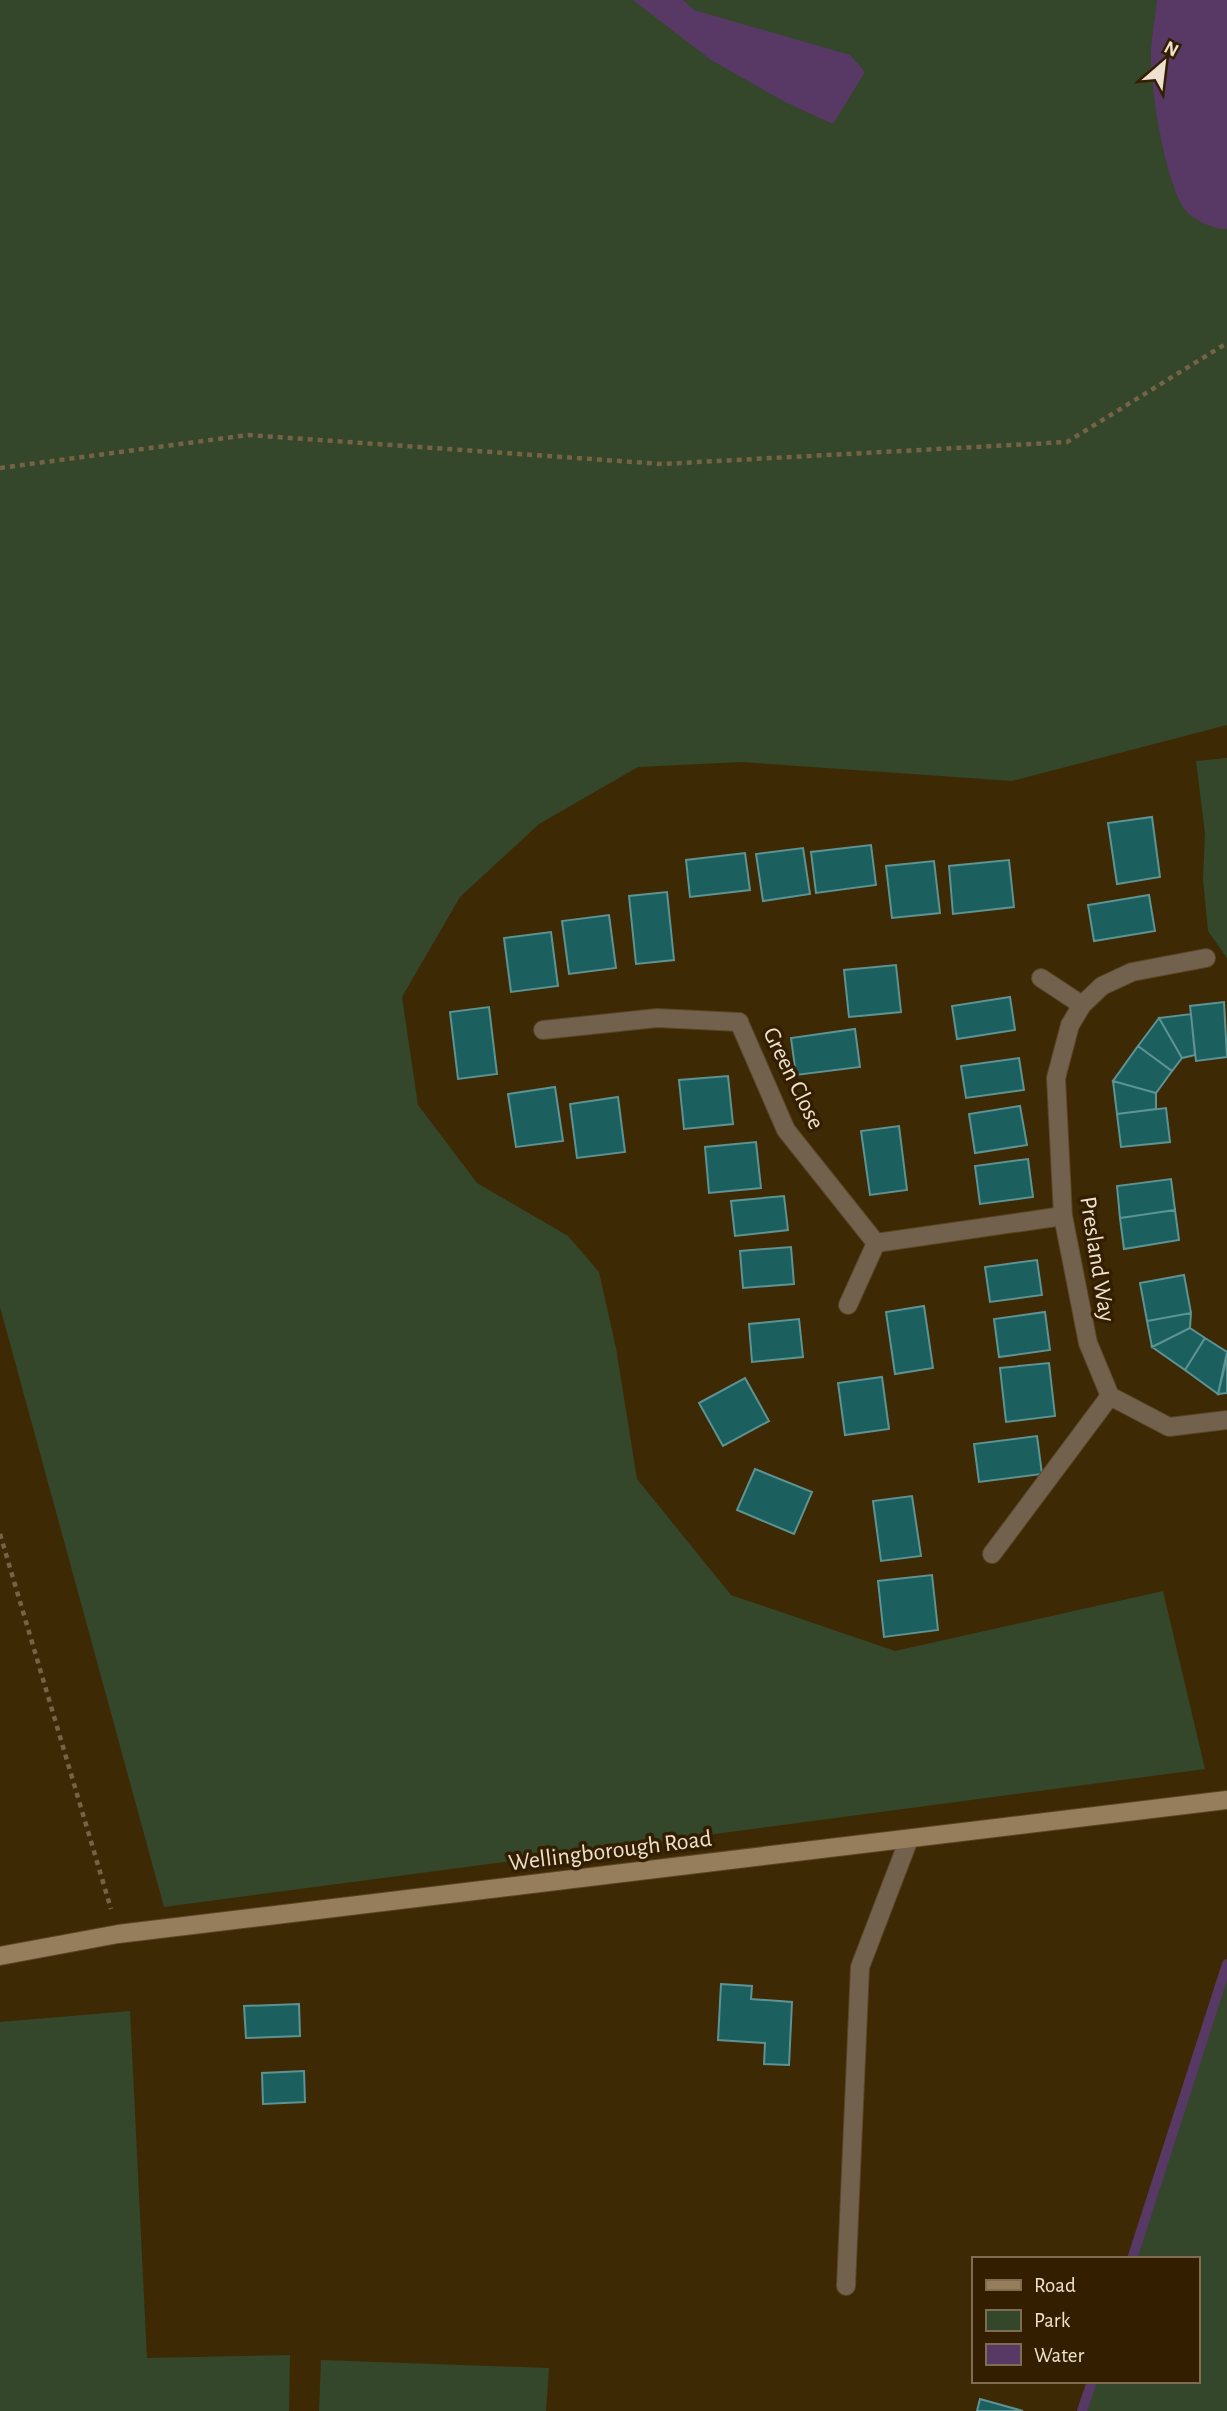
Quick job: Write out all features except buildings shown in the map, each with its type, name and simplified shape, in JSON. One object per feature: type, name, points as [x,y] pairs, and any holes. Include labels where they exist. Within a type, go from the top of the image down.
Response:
[{"type":"main road","name":"Wellingborough Road","points":[[0,1956],[118,1934],[1227,1800]]},
{"type":"street","name":"Presland Way","points":[[1110,1396],[1088,1343],[1063,1216],[1056,1078],[1070,1025],[1083,1005],[1102,986],[1132,972],[1206,958]]},
{"type":"street","points":[[1041,978],[1083,1005]]},
{"type":"street","name":"Green Close","points":[[543,1030],[657,1018],[739,1022],[786,1130],[876,1243]]},
{"type":"street","points":[[848,1306],[876,1243],[1063,1216]]},
{"type":"street","points":[[992,1554],[1110,1396],[1169,1427],[1227,1420]]},
{"type":"street","points":[[846,2286],[860,1967],[909,1839]]},
{"type":"path","points":[[0,468],[247,435],[662,464],[1067,442],[1227,343]]},
{"type":"path","points":[[0,1534],[118,1934]]},
{"type":"green space","points":[[0,0],[1227,0],[1227,725],[1012,781],[741,762],[638,767],[539,824],[460,897],[402,997],[418,1105],[477,1183],[568,1236],[599,1272],[616,1348],[637,1479],[731,1595],[895,1651],[1163,1591],[1205,1769],[164,1907],[0,1307]]},
{"type":"green space","points":[[1227,758],[1227,958],[1208,931],[1203,879],[1205,833],[1196,761]]},
{"type":"green space","points":[[1227,1964],[1227,2411],[1082,2411],[1091,2383],[1199,2383],[1199,2257],[1133,2257]]},
{"type":"green space","points":[[130,2011],[147,2358],[290,2355],[289,2411],[0,2411],[0,2022]]},
{"type":"green space","points":[[321,2360],[549,2368],[546,2411],[319,2411]]},
{"type":"water","points":[[633,0],[683,0],[694,10],[850,55],[865,72],[833,124],[785,102],[711,60]]},
{"type":"water","points":[[1157,0],[1227,0],[1227,229],[1201,222],[1188,213],[1180,202],[1167,165],[1151,64]]},
{"type":"waterway","points":[[1133,2257],[1227,1964]]},
{"type":"waterway","points":[[1082,2411],[1091,2383]]}]
